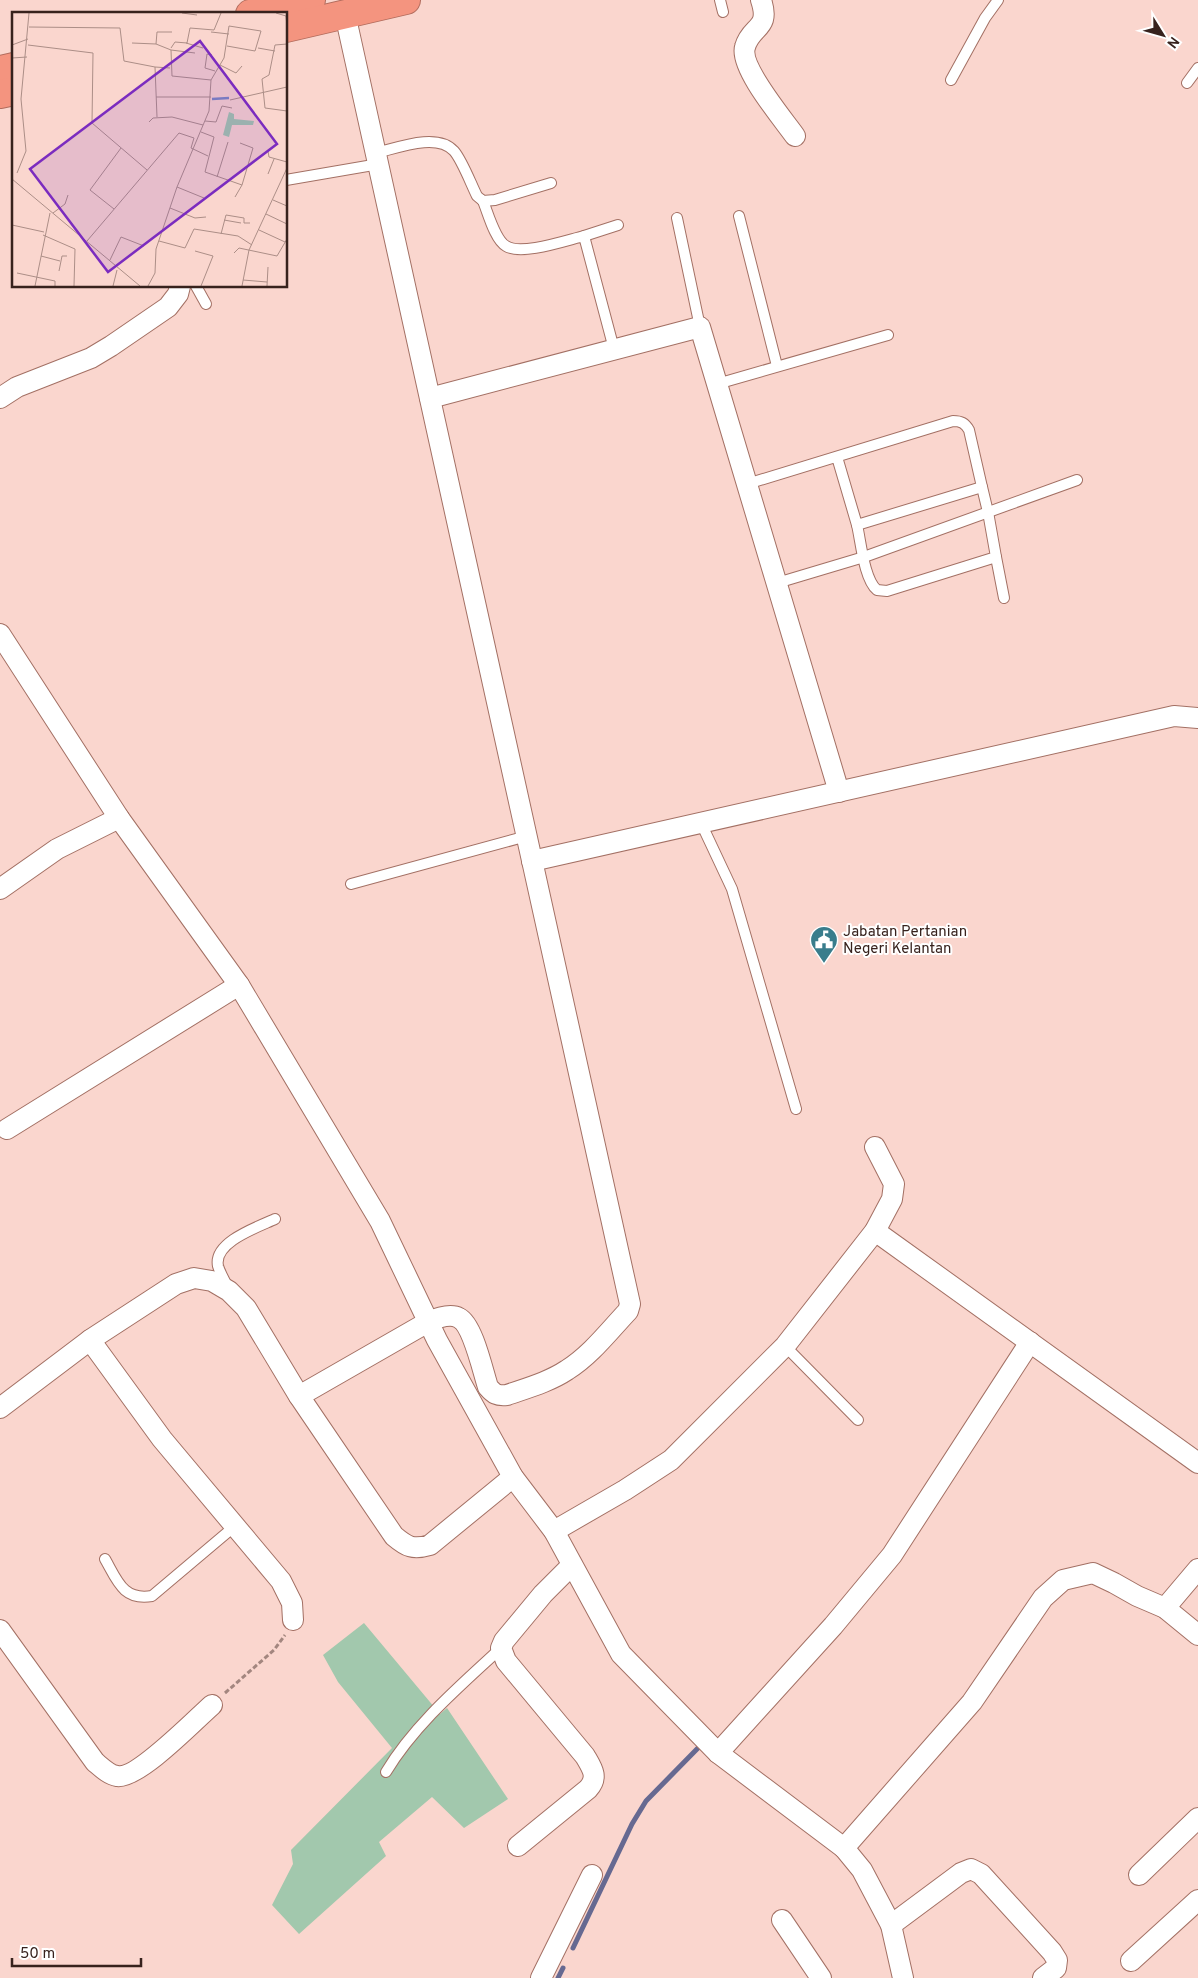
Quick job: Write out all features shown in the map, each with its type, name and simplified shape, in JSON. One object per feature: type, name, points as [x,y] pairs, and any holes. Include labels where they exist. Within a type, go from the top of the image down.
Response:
[{"type":"highway","points":[[259,12],[311,0]]},
{"type":"highway","points":[[288,28],[406,0]]},
{"type":"street","points":[[761,0],[766,13],[760,26],[744,48],[745,62],[760,87],[795,136]]},
{"type":"street","points":[[299,1396],[428,1322],[451,1315],[460,1318],[465,1323],[488,1387],[494,1394],[500,1396],[549,1381],[568,1370],[584,1357],[630,1308],[345,14]]},
{"type":"street","points":[[0,398],[17,387],[91,358],[111,346],[168,307],[178,294],[180,288]]},
{"type":"street","points":[[430,398],[700,327],[839,792]]},
{"type":"street","points":[[0,634],[119,818],[239,986],[380,1221],[428,1322],[513,1477],[554,1530],[621,1654],[718,1753],[844,1848],[862,1870],[891,1925],[903,1978]]},
{"type":"street","points":[[532,861],[1174,716],[1198,718]]},
{"type":"street","points":[[0,888],[56,849],[119,818]]},
{"type":"street","points":[[7,1129],[239,986]]},
{"type":"street","points":[[554,1530],[625,1490],[671,1460],[785,1346],[875,1231],[892,1199],[894,1184],[875,1147]]},
{"type":"street","points":[[875,1231],[1198,1463]]},
{"type":"street","points":[[0,1408],[90,1340],[176,1284],[194,1278],[212,1281],[229,1291],[246,1308],[299,1396],[394,1536],[404,1544],[418,1549],[430,1545],[513,1477]]},
{"type":"street","points":[[90,1340],[162,1439],[281,1581],[292,1603],[293,1620]]},
{"type":"street","points":[[718,1753],[832,1626],[892,1555],[1030,1342]]},
{"type":"street","points":[[518,1846],[588,1789],[595,1778],[585,1756],[506,1661],[501,1648],[504,1641],[543,1594],[572,1565]]},
{"type":"street","points":[[1165,1608],[1198,1570]]},
{"type":"street","points":[[844,1848],[972,1702],[1043,1598],[1063,1580],[1093,1574],[1165,1608],[1198,1635]]},
{"type":"street","points":[[0,1630],[95,1762],[106,1771],[118,1777],[132,1774],[150,1761],[212,1705]]},
{"type":"street","points":[[1138,1875],[1198,1818]]},
{"type":"street","points":[[891,1925],[962,1873],[971,1869],[981,1874],[1052,1952],[1057,1960],[1056,1968],[1042,1978]]},
{"type":"street","points":[[541,1978],[592,1875]]},
{"type":"street","points":[[1130,1961],[1198,1900]]},
{"type":"street","points":[[782,1920],[821,1978]]},
{"type":"lane","points":[[720,0],[723,12]]},
{"type":"lane","points":[[950,80],[984,18],[998,0]]},
{"type":"lane","points":[[1187,84],[1198,68]]},
{"type":"lane","points":[[288,180],[377,159],[432,141],[443,143],[454,151],[477,196],[483,201],[497,234],[506,246],[516,249],[529,249],[584,236],[618,225]]},
{"type":"lane","points":[[483,201],[495,200],[551,183]]},
{"type":"lane","points":[[739,216],[777,366]]},
{"type":"lane","points":[[677,218],[700,327]]},
{"type":"lane","points":[[584,236],[614,349]]},
{"type":"lane","points":[[197,288],[206,304]]},
{"type":"lane","points":[[717,384],[888,335]]},
{"type":"lane","points":[[747,484],[958,421],[963,422],[969,430],[988,512],[1004,598]]},
{"type":"lane","points":[[837,457],[858,525],[871,582],[877,590],[882,592],[996,557]]},
{"type":"lane","points":[[777,583],[864,557],[1076,480]]},
{"type":"lane","points":[[858,525],[982,488]]},
{"type":"lane","points":[[701,823],[732,889],[796,1110]]},
{"type":"lane","points":[[351,884],[527,836]]},
{"type":"lane","points":[[229,1291],[218,1265],[219,1255],[224,1247],[232,1240],[275,1219]]},
{"type":"lane","points":[[785,1346],[858,1420]]},
{"type":"lane","points":[[105,1559],[120,1585],[129,1594],[141,1598],[152,1596],[235,1526]]},
{"type":"lane","points":[[386,1772],[397,1754],[436,1709],[501,1648]]},
{"type":"path","points":[[212,1705],[274,1650],[285,1636],[293,1620]]},
{"type":"green space","points":[[364,1623],[440,1714],[447,1708],[508,1799],[464,1828],[432,1797],[379,1842],[386,1856],[299,1934],[272,1905],[293,1864],[291,1850],[392,1748],[338,1682],[323,1655]]},
{"type":"waterway","points":[[573,1948],[632,1824],[646,1801],[698,1748]]},
{"type":"waterway","points":[[558,1978],[563,1968]]},
{"type":"place","name":"Jabatan Pertanian Negeri Kelantan","points":[[824,964]]}]
